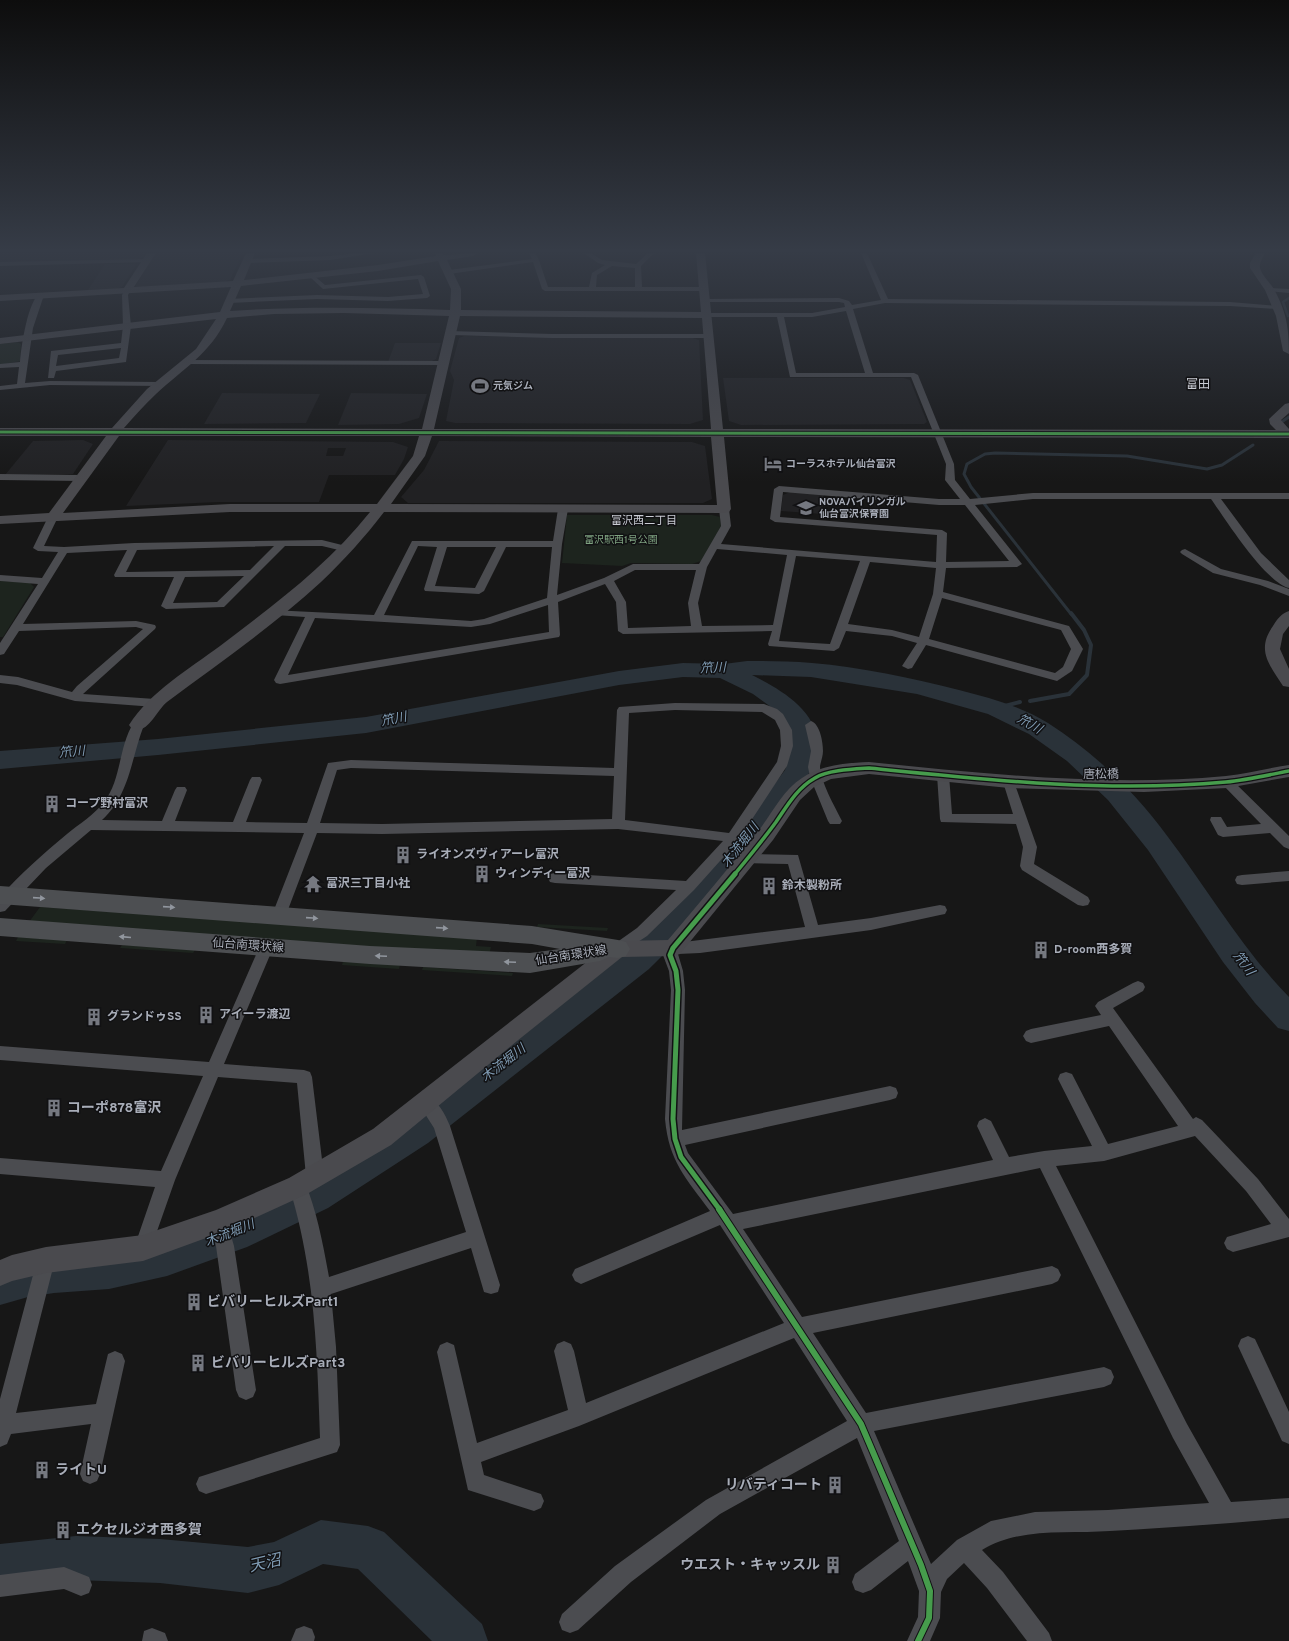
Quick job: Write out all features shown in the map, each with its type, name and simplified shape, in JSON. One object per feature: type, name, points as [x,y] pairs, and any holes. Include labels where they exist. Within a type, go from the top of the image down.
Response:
[{"type":"main road","name":"仙台南環状線","points":[[3,899],[279,915],[532,935],[625,949]]},
{"type":"main road","name":"仙台南環状線","points":[[0,927],[266,948],[530,963],[625,949]]},
{"type":"street","points":[[21,386],[29,330]]},
{"type":"street","points":[[0,340],[97,330]]},
{"type":"street","points":[[52,369],[123,360],[127,330]]},
{"type":"street","points":[[214,330],[207,343],[143,400],[116,432],[53,516],[38,548],[64,550],[134,546],[322,543],[347,549]]},
{"type":"street","points":[[3,899],[32,871],[69,839],[89,825],[109,806],[121,786],[138,727],[155,703],[275,612],[315,579],[347,549],[382,508],[419,456],[427,432],[453,330]]},
{"type":"street","points":[[697,630],[693,603],[702,568],[726,526],[707,330]]},
{"type":"street","points":[[715,546],[941,565],[1017,564],[970,502],[950,480],[950,464],[914,375],[793,375],[783,330]]},
{"type":"street","points":[[856,330],[870,375]]},
{"type":"street","points":[[1284,330],[1289,351]]},
{"type":"street","points":[[452,333],[560,336],[708,336]]},
{"type":"street","points":[[50,384],[54,353],[125,345]]},
{"type":"street","points":[[187,362],[444,363]]},
{"type":"street","points":[[0,366],[24,364]]},
{"type":"street","points":[[0,388],[50,384],[160,384]]},
{"type":"street","points":[[1288,434],[1276,424],[1275,419],[1289,407]]},
{"type":"street","points":[[0,432],[1288,434]]},
{"type":"street","points":[[0,477],[81,478]]},
{"type":"street","points":[[908,666],[923,641],[938,594],[942,532],[775,519],[779,489],[939,502],[988,502],[1033,496],[1289,496]]},
{"type":"street","points":[[1214,496],[1250,548],[1272,571],[1289,584]]},
{"type":"street","points":[[0,520],[53,516],[230,508],[724,509]]},
{"type":"street","points":[[311,615],[280,680],[503,642],[555,635],[552,591],[557,544],[563,508]]},
{"type":"street","points":[[377,618],[415,543],[557,544]]},
{"type":"street","points":[[181,574],[166,606],[220,605],[282,544]]},
{"type":"street","points":[[444,544],[429,589],[479,591],[502,544]]},
{"type":"street","points":[[134,546],[119,575],[253,573]]},
{"type":"street","points":[[0,652],[64,550]]},
{"type":"street","points":[[792,552],[778,628],[773,644],[834,648],[866,559]]},
{"type":"street","points":[[1185,552],[1217,572],[1264,583],[1289,593]]},
{"type":"street","points":[[275,612],[471,624],[486,622],[553,600],[608,580],[633,567],[702,568]]},
{"type":"street","points":[[0,578],[45,581]]},
{"type":"street","points":[[608,580],[622,602],[623,631],[778,628]]},
{"type":"street","points":[[842,627],[892,633],[1057,677],[1068,669],[1077,649],[1065,628],[938,594]]},
{"type":"street","points":[[1289,616],[1273,635],[1270,645],[1289,682]]},
{"type":"street","points":[[14,628],[136,624],[151,627],[75,697]]},
{"type":"street","points":[[0,679],[18,681],[75,697],[155,703]]},
{"type":"street","points":[[0,1273],[12,1268],[143,1248],[183,1232],[222,1232],[305,1185],[429,1106],[473,1063],[625,949],[689,886],[732,839],[783,763],[788,748],[785,725],[770,710],[764,708],[691,706],[645,707],[623,710],[619,772],[618,824]]},
{"type":"street","points":[[811,725],[816,738],[817,751],[814,767],[816,777],[835,821]]},
{"type":"street","points":[[279,915],[312,828],[332,766],[350,764],[619,772]]},
{"type":"street","name":"唐松橋","points":[[816,777],[850,769],[869,768],[1009,782],[1066,785],[1137,785],[1227,782],[1289,771]]},
{"type":"street","points":[[943,775],[946,819],[1021,819]]},
{"type":"street","points":[[816,777],[791,799],[776,822],[747,859],[669,948],[676,971],[678,990],[673,1119],[675,1139],[681,1157],[726,1219],[861,1424],[911,1545],[921,1565],[930,1591],[929,1618],[918,1641]]},
{"type":"street","points":[[238,827],[256,780]]},
{"type":"street","points":[[1009,782],[1030,847],[1028,866],[1083,901]]},
{"type":"street","points":[[1227,782],[1289,844]]},
{"type":"street","points":[[166,826],[181,790]]},
{"type":"street","points":[[1216,820],[1223,832],[1272,828]]},
{"type":"street","points":[[89,825],[382,829],[618,824],[724,836],[732,839]]},
{"type":"street","points":[[747,859],[793,859],[813,932]]},
{"type":"street","points":[[1242,880],[1289,876]]},
{"type":"street","points":[[555,878],[689,886]]},
{"type":"street","points":[[625,949],[700,947],[871,924],[940,910]]},
{"type":"street","points":[[143,1248],[166,1180],[266,948]]},
{"type":"street","points":[[1138,987],[1103,1006],[1191,1130]]},
{"type":"street","points":[[1031,1036],[1112,1019]]},
{"type":"street","points":[[0,1053],[304,1077],[305,1185],[307,1213],[322,1288],[330,1445],[206,1484]]},
{"type":"street","points":[[1066,1078],[1104,1154]]},
{"type":"street","points":[[675,1139],[890,1093]]},
{"type":"street","points":[[429,1106],[442,1126],[491,1284]]},
{"type":"street","points":[[581,1275],[726,1219],[1044,1159],[1104,1154],[1191,1130],[1196,1125],[1252,1185],[1288,1228],[1233,1243]]},
{"type":"street","points":[[985,1126],[1004,1166]]},
{"type":"street","points":[[1044,1159],[1180,1431],[1226,1513]]},
{"type":"street","points":[[0,1166],[166,1180]]},
{"type":"street","points":[[222,1232],[246,1390]]},
{"type":"street","points":[[322,1288],[476,1237]]},
{"type":"street","points":[[45,1264],[2,1431],[104,1413]]},
{"type":"street","points":[[469,1456],[579,1416],[798,1327],[1052,1275]]},
{"type":"street","points":[[1248,1346],[1289,1434]]},
{"type":"street","points":[[564,1351],[579,1416]]},
{"type":"street","points":[[447,1352],[475,1483],[534,1501]]},
{"type":"street","points":[[90,1474],[115,1361]]},
{"type":"street","points":[[570,1622],[623,1574],[713,1507],[861,1424],[1104,1377]]},
{"type":"street","points":[[930,1591],[939,1571],[965,1548],[991,1532],[1035,1523],[1108,1521],[1289,1508]]},
{"type":"street","points":[[864,1582],[911,1545]]},
{"type":"street","points":[[965,1548],[995,1580],[1041,1641]]},
{"type":"street","points":[[0,1586],[64,1578],[82,1585]]},
{"type":"shaded area","points":[[464,336],[693,338],[699,340],[703,420],[690,424],[455,423],[446,421],[454,380],[450,371],[459,338]]},
{"type":"shaded area","points":[[395,343],[441,343],[436,359],[430,362],[388,362]]},
{"type":"shaded area","points":[[723,378],[904,378],[910,380],[927,422],[924,424],[741,425],[729,421]]},
{"type":"shaded area","points":[[222,393],[320,394],[306,423],[204,424]]},
{"type":"shaded area","points":[[351,393],[427,394],[419,418],[399,424],[338,425]]},
{"type":"shaded area","points":[[83,440],[93,444],[73,474],[5,475],[33,441]]},
{"type":"shaded area","points":[[168,440],[393,442],[408,447],[404,459],[395,475],[329,475],[319,502],[220,502],[126,506]],"holes":[[[328,448],[346,448],[343,456],[326,456]]]},
{"type":"shaded area","points":[[439,441],[692,442],[705,446],[712,499],[703,503],[408,503],[401,497],[424,470]]},
{"type":"shaded area","points":[[790,492],[824,494],[822,514],[781,511],[783,495]]},
{"type":"green space","points":[[17,342],[21,344],[20,361],[0,365],[0,344]]},
{"type":"green space","name":"富沢駅西1号公園","points":[[567,515],[712,515],[720,517],[721,526],[701,561],[692,564],[631,563],[622,566],[562,563]]},
{"type":"green space","points":[[0,581],[30,583],[34,587],[3,637],[0,637]]},
{"type":"green space","points":[[40,907],[477,937],[476,946],[491,947],[489,955],[29,922]]},
{"type":"green space","points":[[538,924],[608,928],[607,931],[537,927]]},
{"type":"green space","points":[[18,937],[67,940],[65,944],[16,941]]},
{"type":"green space","points":[[122,945],[195,950],[193,953],[120,948]]},
{"type":"green space","points":[[343,961],[400,965],[399,969],[342,965]]},
{"type":"green space","points":[[423,967],[513,973],[512,976],[422,970]]},
{"type":"waterway","points":[[1283,421],[1289,417]]},
{"type":"waterway","points":[[1071,614],[971,487],[964,474],[967,464],[985,454],[995,453],[1127,456],[1207,469],[1222,465],[1253,445]]},
{"type":"waterway","points":[[1030,701],[1069,694],[1087,675],[1091,645],[1084,630],[1071,613]]},
{"type":"waterway","name":"笊川","points":[[724,671],[747,668],[811,670],[862,677],[917,687],[997,708],[1038,728],[1076,755],[1117,793],[1158,843],[1234,953],[1266,994],[1289,1018]]},
{"type":"waterway","name":"笊川","points":[[0,760],[158,747],[366,725],[619,678],[683,670],[724,671]]},
{"type":"waterway","name":"木流堀川","points":[[0,1286],[28,1278],[54,1274],[109,1270],[167,1257],[234,1234],[315,1196],[416,1132],[638,960],[670,930],[740,851],[797,772],[803,754],[805,743],[804,734],[800,724],[784,704],[761,689],[724,671]]},
{"type":"waterway","points":[[997,708],[1020,702]]},
{"type":"waterway","name":"天沼","points":[[0,1566],[76,1558],[160,1561],[248,1570],[279,1563],[321,1542],[368,1548],[465,1641]]},
{"type":"cycle path","points":[[0,432],[1289,434]]},
{"type":"cycle path","points":[[918,1641],[929,1618],[930,1591],[921,1565],[911,1545],[861,1424],[729,1223],[681,1157],[675,1139],[673,1119],[678,990],[676,971],[670,955],[673,948],[776,822],[791,799],[816,777],[850,769],[869,768],[1009,782],[1066,785],[1144,786],[1227,782],[1289,771]]},
{"type":"place","name":"元気ジム","points":[[480,386]]},
{"type":"place","name":"コーラスホテル仙台富沢","points":[[773,464]]},
{"type":"place","name":"NOVAバイリンガル 仙台富沢保育園","points":[[806,508]]},
{"type":"place","name":"コープ野村富沢","points":[[52,804]]},
{"type":"place","name":"ライオンズヴィアーレ富沢","points":[[403,855]]},
{"type":"place","name":"ウィンディー富沢","points":[[482,874]]},
{"type":"place","name":"富沢三丁目小社","points":[[313,884]]},
{"type":"place","name":"鈴木製粉所","points":[[769,886]]},
{"type":"place","name":"D-room西多賀","points":[[1041,950]]},
{"type":"place","name":"アイーラ渡辺","points":[[206,1015]]},
{"type":"place","name":"グランドゥSS","points":[[94,1017]]},
{"type":"place","name":"コーポ878富沢","points":[[54,1108]]},
{"type":"place","name":"ビバリーヒルズPart1","points":[[194,1302]]},
{"type":"place","name":"ビバリーヒルズPart3","points":[[198,1363]]},
{"type":"place","name":"ライトU","points":[[42,1470]]},
{"type":"place","name":"リバティコート","points":[[835,1485]]},
{"type":"place","name":"エクセルジオ西多賀","points":[[63,1530]]},
{"type":"place","name":"ウエスト・キャッスル","points":[[833,1565]]},
{"type":"district","name":"富田","points":[[1198,385]]},
{"type":"district","name":"富沢西二丁目","points":[[644,521]]}]
